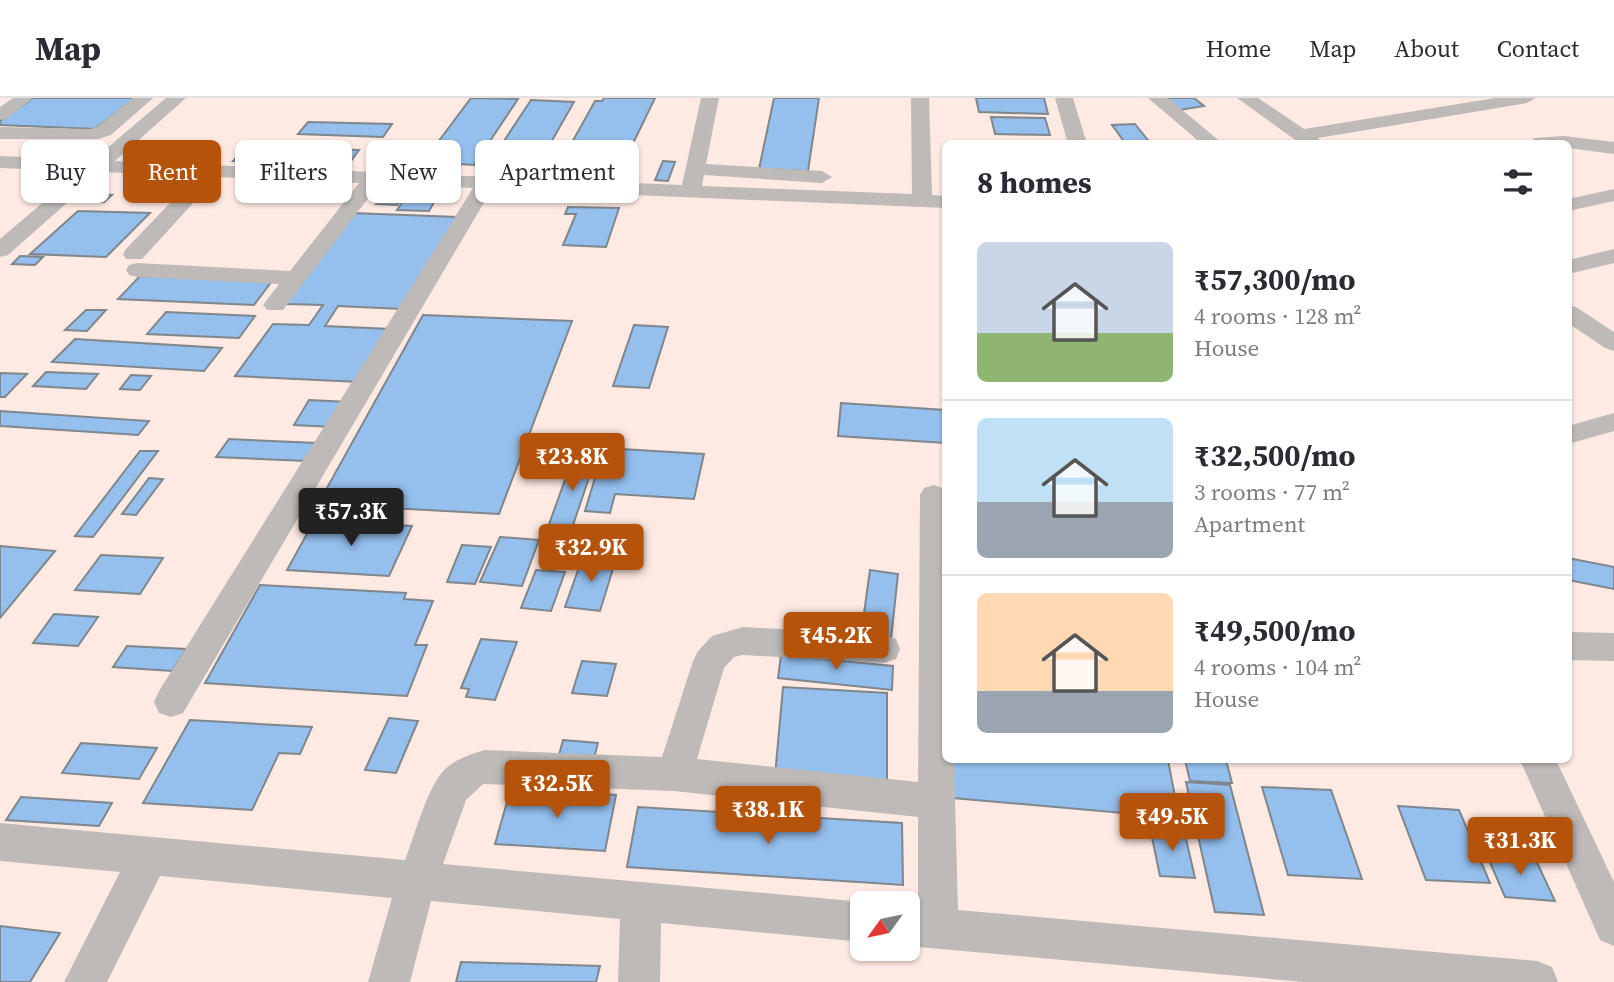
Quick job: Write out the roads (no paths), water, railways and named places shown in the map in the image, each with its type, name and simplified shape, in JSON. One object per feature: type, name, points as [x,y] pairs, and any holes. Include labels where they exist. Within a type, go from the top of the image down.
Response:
[{"type":"street","points":[[0,115],[24,98]]},
{"type":"street","points":[[0,133],[91,135],[104,131],[144,98]]},
{"type":"street","points":[[109,159],[177,98]]},
{"type":"street","points":[[691,191],[710,98]]},
{"type":"street","points":[[920,98],[922,201]]},
{"type":"street","points":[[1064,98],[1077,140]]},
{"type":"street","points":[[1157,98],[1209,140]]},
{"type":"street","points":[[1246,98],[1308,139],[1527,98]]},
{"type":"street","points":[[1394,98],[1419,118]]},
{"type":"street","points":[[1572,143],[1614,148]]},
{"type":"street","points":[[0,162],[21,163]]},
{"type":"street","points":[[696,169],[899,181]]},
{"type":"street","points":[[221,171],[366,178]]},
{"type":"street","points":[[275,305],[366,187]]},
{"type":"street","points":[[639,189],[942,202]]},
{"type":"street","points":[[1572,204],[1614,195]]},
{"type":"street","points":[[171,702],[475,201]]},
{"type":"street","points":[[0,250],[57,203]]},
{"type":"street","points":[[185,203],[135,262],[295,278]]},
{"type":"street","points":[[1572,266],[1614,256]]},
{"type":"street","points":[[1572,314],[1610,336]]},
{"type":"street","points":[[1572,434],[1614,422]]},
{"type":"street","points":[[934,495],[937,802],[923,928],[1537,982]]},
{"type":"street","points":[[674,774],[710,661],[724,646],[743,641],[884,649]]},
{"type":"street","points":[[1572,646],[1614,648]]},
{"type":"street","points":[[1539,763],[1614,926]]},
{"type":"street","points":[[388,982],[416,883],[451,790],[458,779],[471,770],[485,766],[674,774],[937,802]]},
{"type":"street","points":[[0,842],[416,883],[850,921]]},
{"type":"street","points":[[85,982],[149,856]]},
{"type":"street","points":[[639,982],[641,902]]}]
